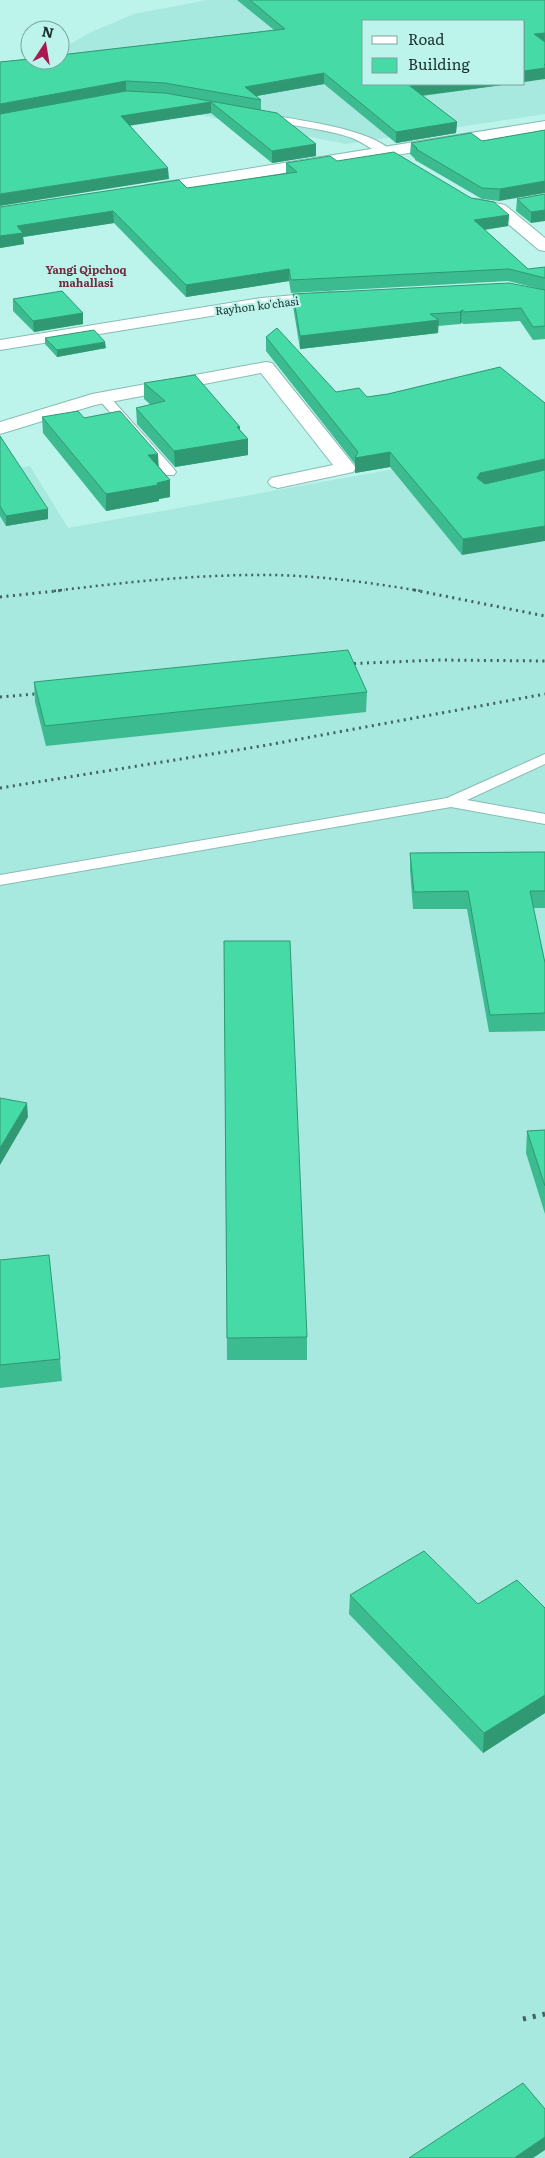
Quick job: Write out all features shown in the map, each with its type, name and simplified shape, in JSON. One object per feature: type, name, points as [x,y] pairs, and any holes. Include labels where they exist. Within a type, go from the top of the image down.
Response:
[{"type":"street","points":[[136,192],[545,126]]},
{"type":"street","points":[[388,152],[405,162]]},
{"type":"street","points":[[461,195],[478,205],[499,208],[517,204]]},
{"type":"street","points":[[499,208],[545,246]]},
{"type":"street","name":"Rayhon ko'chasi","points":[[0,345],[261,303],[346,296]]},
{"type":"street","points":[[0,428],[104,398],[266,367],[346,468],[278,482]]},
{"type":"lane","points":[[251,115],[337,130],[359,137],[388,152]]},
{"type":"lane","points":[[104,398],[170,472]]},
{"type":"lane","points":[[0,880],[451,802],[545,758]]},
{"type":"lane","points":[[451,802],[545,819]]},
{"type":"shaded area","points":[[207,0],[545,0],[545,114],[346,144],[200,115],[0,147],[53,70],[70,70],[70,44],[87,34],[134,14]]},
{"type":"shaded area","points":[[30,466],[68,528],[394,469],[545,491],[545,2158],[0,2158],[0,472]]},
{"type":"building","points":[[250,0],[545,0],[545,33],[534,34],[545,42],[545,68],[525,71],[525,20],[362,20],[362,85],[420,85],[410,86],[457,122],[396,132],[324,73],[245,87],[261,100],[165,83],[126,81],[0,104],[0,62],[20,60],[20,70],[70,70],[70,54],[285,29]]},
{"type":"building","points":[[126,91],[165,93],[277,113],[316,144],[272,151],[211,102],[121,116],[168,168],[0,194],[0,114]]},
{"type":"building","points":[[545,130],[545,181],[500,189],[482,188],[416,149],[411,143],[471,133],[482,141]]},
{"type":"building","points":[[394,152],[471,198],[494,202],[509,215],[474,220],[528,269],[545,267],[545,278],[509,269],[291,280],[289,269],[186,285],[113,211],[17,226],[23,233],[0,236],[0,207],[179,180],[187,188],[297,172],[286,163],[330,156],[337,161]]},
{"type":"building","points":[[545,194],[545,210],[531,212],[517,199]]},
{"type":"building","points":[[509,283],[545,290],[545,326],[533,327],[521,308],[465,312],[462,310],[460,312],[430,314],[439,320],[300,336],[293,294]]},
{"type":"building","points":[[62,291],[83,313],[33,321],[13,299]]},
{"type":"building","points":[[277,328],[336,392],[359,388],[367,397],[388,394],[500,367],[545,403],[545,459],[480,473],[477,478],[485,484],[545,470],[545,526],[463,539],[390,452],[355,458],[358,452],[266,337]]},
{"type":"building","points":[[94,330],[105,342],[57,350],[45,338]]},
{"type":"building","points":[[195,375],[248,439],[174,451],[136,408],[165,401],[144,383]]},
{"type":"building","points":[[78,411],[84,418],[120,411],[158,454],[148,455],[170,480],[157,483],[158,485],[106,494],[42,417]]},
{"type":"building","points":[[0,436],[48,509],[6,516],[0,506]]},
{"type":"building","points":[[348,650],[367,692],[45,726],[34,682]]},
{"type":"building","points":[[545,852],[545,891],[530,891],[545,963],[545,1013],[490,1015],[468,891],[414,892],[410,853]]},
{"type":"building","points":[[224,941],[290,941],[307,1337],[227,1338]]},
{"type":"building","points":[[0,1098],[27,1103],[0,1148]]},
{"type":"building","points":[[545,1130],[545,1186],[527,1131]]},
{"type":"building","points":[[49,1255],[60,1359],[0,1365],[0,1260]]},
{"type":"building","points":[[424,1551],[478,1604],[517,1580],[545,1608],[545,1695],[484,1733],[350,1595]]},
{"type":"building","points":[[523,2083],[545,2109],[545,2137],[514,2158],[409,2158]]},
{"type":"railway","points":[[54,591],[191,577],[246,575],[348,580],[421,591]]},
{"type":"railway","points":[[0,597],[65,590]]},
{"type":"railway","points":[[414,590],[545,616]]},
{"type":"railway","points":[[341,664],[440,660],[545,661]]},
{"type":"railway","points":[[0,697],[47,693]]},
{"type":"railway","points":[[0,788],[262,746],[545,694]]},
{"type":"railway","points":[[523,2019],[545,2014]]},
{"type":"district","name":"Yangi Qipchoq mahallasi","points":[[86,275]]}]
